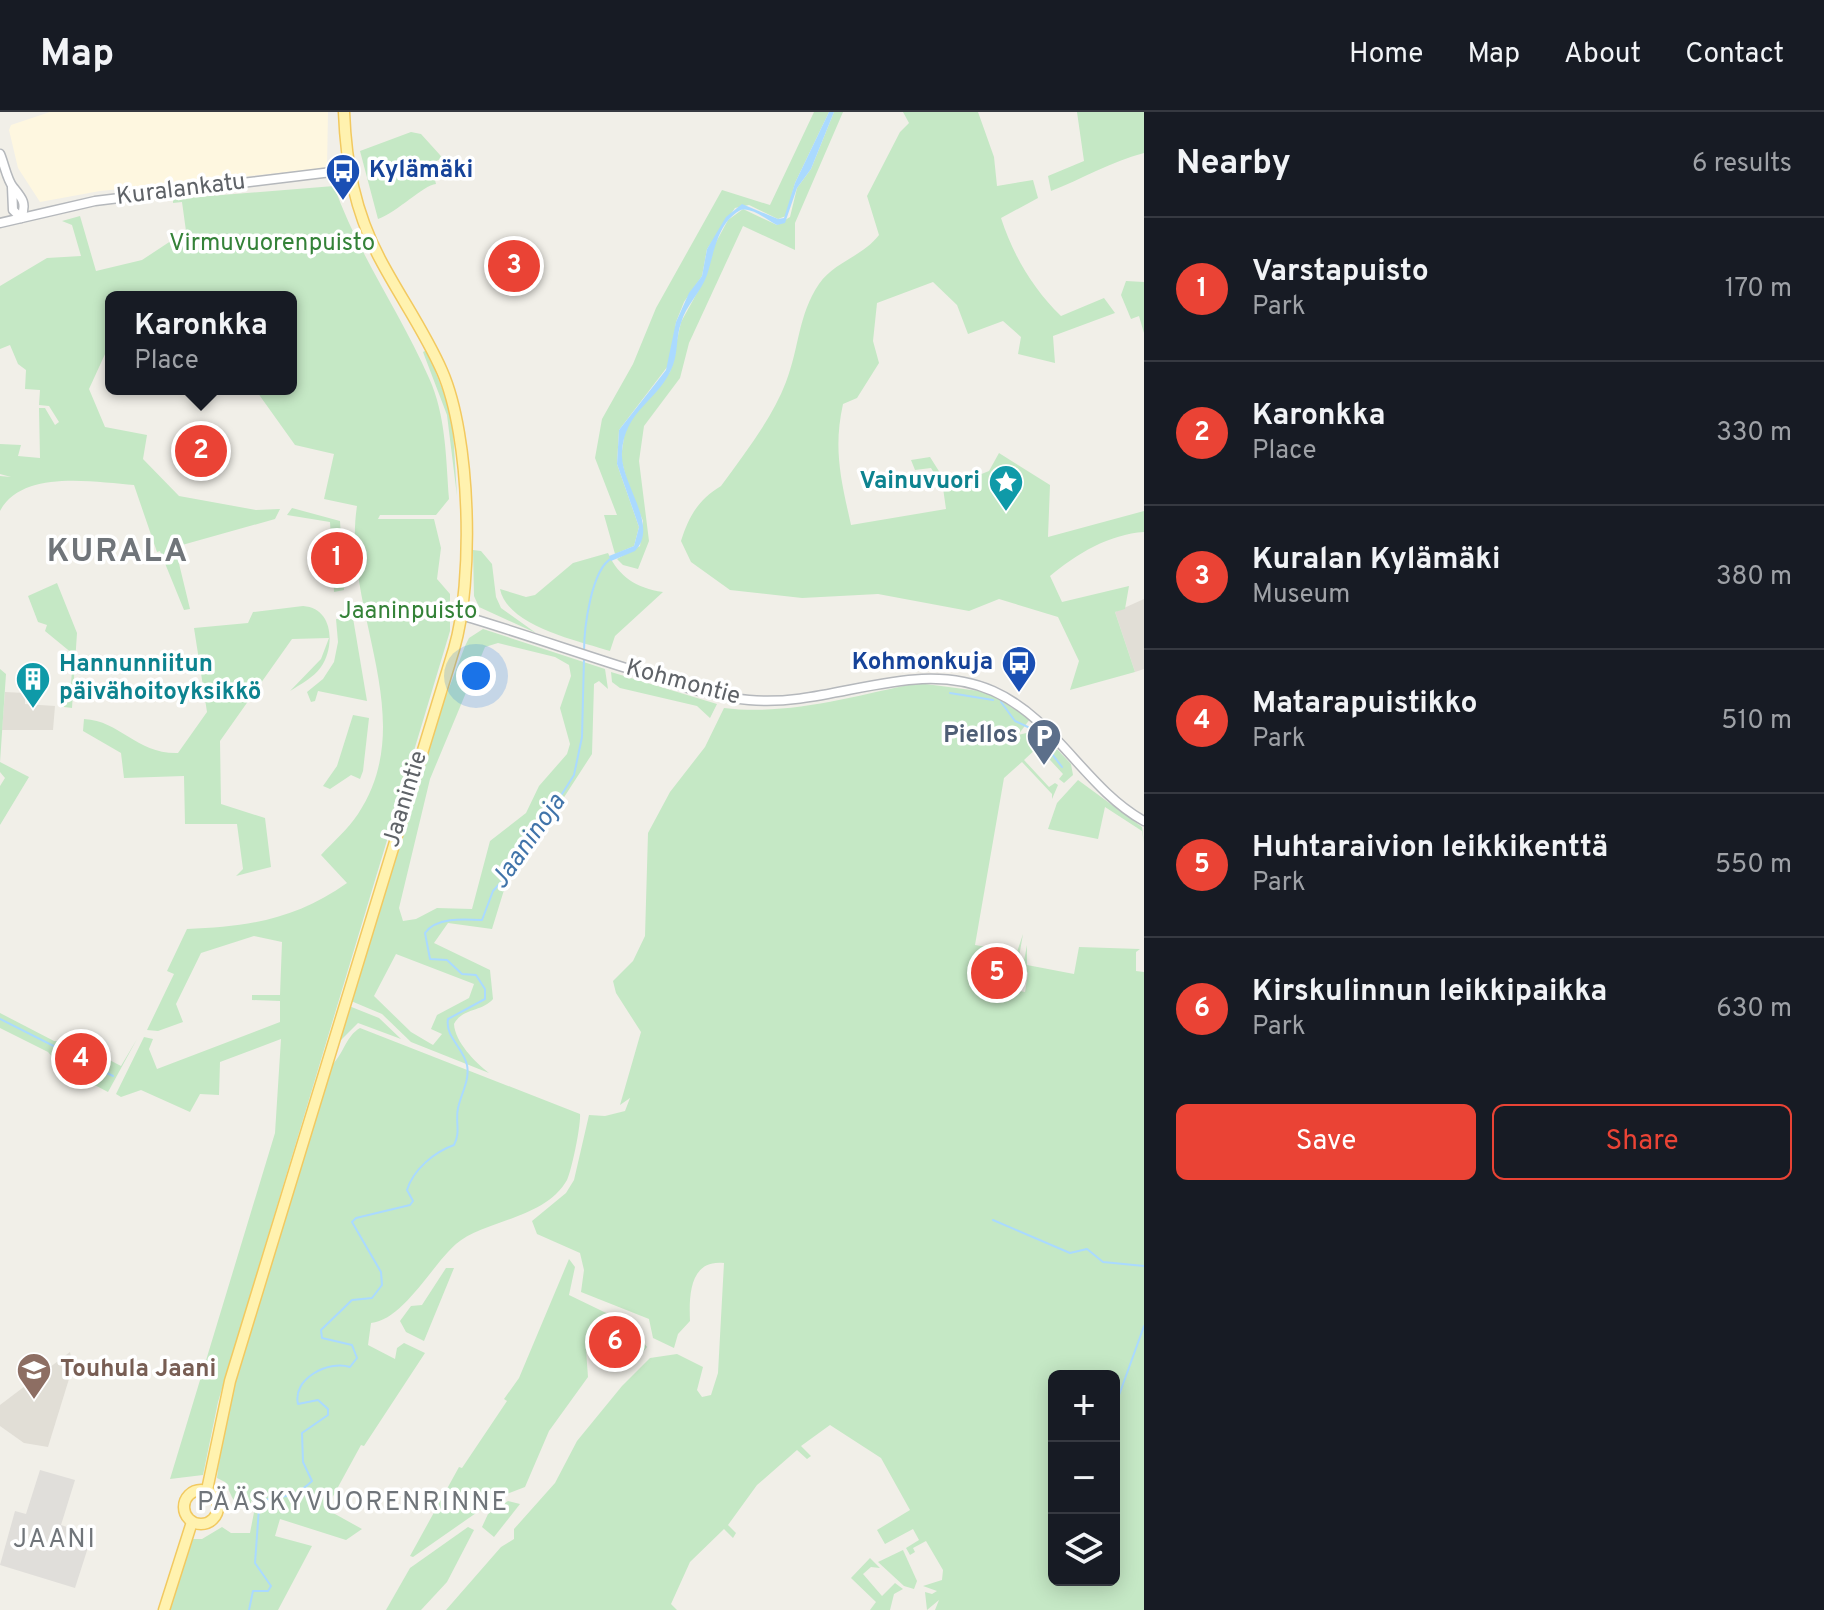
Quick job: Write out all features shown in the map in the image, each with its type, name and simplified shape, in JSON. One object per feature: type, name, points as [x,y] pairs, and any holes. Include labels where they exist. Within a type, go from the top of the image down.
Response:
[{"type":"main road","name":"Jaanintie","points":[[207,1490],[234,1366],[464,616],[466,531],[460,439],[452,399],[433,351],[379,257],[360,214],[348,170],[344,112]]},
{"type":"main road","points":[[195,1490],[207,1490],[217,1500],[217,1513],[209,1522],[192,1522],[184,1511],[186,1497],[195,1490]]},
{"type":"main road","points":[[164,1610],[192,1522]]},
{"type":"street","points":[[0,154],[12,187],[13,210],[18,218]]},
{"type":"street","name":"Kuralankatu","points":[[0,223],[95,201],[348,170]]},
{"type":"street","name":"Kohmontie","points":[[464,616],[708,694],[751,701],[819,698],[925,677],[970,683],[994,691],[1029,712],[1104,790],[1144,821]]},
{"type":"shaded area","points":[[50,112],[328,112],[327,168],[100,191],[40,202],[18,168],[9,130],[11,125]]},
{"type":"shaded area","points":[[1144,599],[1144,669],[1135,672],[1115,612]]},
{"type":"shaded area","points":[[5,692],[25,693],[25,704],[55,706],[53,730],[2,730]]},
{"type":"shaded area","name":"Touhula Jaani","points":[[70,1352],[73,1366],[48,1447],[24,1443],[0,1426],[0,1405]]},
{"type":"shaded area","points":[[40,1470],[75,1480],[61,1525],[92,1535],[75,1588],[0,1565],[15,1511],[26,1514]]},
{"type":"green space","points":[[814,112],[829,112],[795,183],[786,216],[778,219],[749,205],[735,208],[707,249],[702,276],[684,302],[676,322],[671,362],[619,430],[617,464],[639,527],[634,546],[615,554],[604,515],[617,515],[595,458],[602,419],[633,364],[656,308],[722,190],[770,205]]},
{"type":"green space","points":[[834,112],[843,112],[795,223],[795,250],[743,226],[689,343],[680,378],[644,426],[639,461],[649,541],[638,569],[623,565],[617,559],[640,546],[643,521],[621,458],[625,430],[670,372],[681,322],[703,282],[709,255],[728,220],[743,209],[777,225],[790,217],[797,188],[811,169]]},
{"type":"green space","points":[[903,112],[978,112],[994,157],[997,186],[1033,180],[1038,198],[1001,218],[1018,258],[1033,283],[1061,316],[1104,298],[1115,313],[1053,336],[1055,363],[1018,354],[1021,337],[1003,321],[968,334],[957,305],[933,282],[877,303],[873,341],[879,363],[857,398],[843,404],[840,420],[840,464],[851,525],[946,509],[943,488],[931,468],[915,470],[911,460],[930,457],[949,487],[989,471],[999,453],[1050,485],[1048,537],[1144,511],[1144,532],[1094,546],[1050,576],[1062,602],[1129,586],[1125,609],[1115,612],[1135,672],[1070,690],[1079,661],[1058,617],[999,599],[969,611],[878,594],[802,598],[730,590],[691,562],[681,541],[695,509],[721,486],[757,436],[780,396],[807,308],[819,284],[832,270],[865,249],[879,235],[867,196],[900,132],[909,123]]},
{"type":"green space","points":[[1077,112],[1144,112],[1144,153],[1051,191],[1048,176],[1084,161]]},
{"type":"green space","points":[[411,132],[421,134],[442,158],[431,164],[436,184],[378,219],[360,151]]},
{"type":"green space","points":[[334,186],[355,235],[418,354],[439,407],[449,499],[436,515],[380,515],[378,519],[434,519],[441,548],[437,579],[450,594],[450,631],[218,1402],[203,1475],[170,1479],[275,1133],[281,1039],[220,1062],[219,1095],[200,1094],[190,1112],[141,1090],[121,1097],[116,1094],[144,1037],[153,1039],[149,1049],[157,1069],[280,1022],[280,1001],[252,1000],[252,995],[280,995],[282,942],[254,936],[201,953],[176,1004],[183,1022],[158,1031],[147,1030],[174,974],[167,971],[187,929],[271,919],[309,905],[347,883],[321,855],[358,814],[376,777],[383,739],[382,701],[376,662],[359,584],[355,545],[357,506],[324,499],[334,454],[295,445],[259,395],[297,395],[297,291],[105,291],[105,354],[89,389],[105,427],[147,435],[143,459],[179,496],[256,510],[280,509],[275,519],[175,547],[190,609],[184,610],[160,551],[157,552],[134,485],[80,481],[42,484],[10,498],[0,511],[0,476],[11,477],[0,474],[0,444],[21,445],[18,456],[40,458],[39,408],[45,408],[55,425],[59,422],[49,406],[39,405],[40,390],[25,389],[26,370],[18,364],[10,345],[0,349],[0,286],[47,258],[81,256],[72,225],[62,221],[80,216],[96,271],[142,260],[186,231],[182,202],[173,203],[173,199]]},
{"type":"green space","points":[[1126,281],[1144,282],[1144,333],[1139,316],[1131,319],[1121,295]]},
{"type":"green space","points":[[427,350],[452,414],[457,496],[447,415],[423,352]]},
{"type":"green space","points":[[292,508],[340,521],[344,590],[334,592],[330,522],[287,515]]},
{"type":"green space","points":[[473,550],[481,551],[492,564],[496,597],[501,608],[536,633],[479,607],[474,596]]},
{"type":"green space","points":[[608,553],[617,569],[630,580],[663,592],[615,636],[610,651],[546,630],[516,613],[505,602],[500,589],[526,597],[535,595],[573,563]]},
{"type":"green space","points":[[57,583],[77,633],[72,708],[64,707],[66,685],[71,685],[73,654],[45,631],[47,625],[38,622],[28,596]]},
{"type":"green space","points":[[303,606],[313,608],[326,621],[330,639],[326,659],[311,678],[290,691],[321,659],[329,638],[292,639],[220,741],[221,804],[265,818],[271,867],[236,876],[243,869],[237,824],[185,824],[184,776],[124,778],[121,753],[83,731],[84,719],[108,725],[151,748],[178,753],[207,712],[194,628],[248,623],[253,612]]},
{"type":"green space","points":[[353,618],[367,701],[318,691],[315,701],[311,702],[307,692],[323,679],[334,662],[338,642],[336,619]]},
{"type":"green space","points":[[483,629],[605,669],[608,689],[599,681],[594,684],[592,754],[504,890],[492,929],[448,923],[434,943],[490,970],[493,999],[462,1015],[454,1024],[462,1045],[489,1073],[411,1042],[382,1014],[351,1001],[424,754],[469,638]],"holes":[[[498,643],[555,657],[569,665],[571,676],[560,708],[570,744],[567,754],[539,786],[526,813],[490,841],[472,909],[437,908],[416,919],[403,921],[399,908],[430,779],[485,647]],[[396,954],[474,984],[469,998],[437,1015],[431,1029],[442,1034],[433,1045],[411,1032],[374,996]]]},
{"type":"green space","points":[[0,669],[6,674],[0,762]]},
{"type":"green space","points":[[611,672],[717,704],[710,718],[697,706],[620,688],[612,682]]},
{"type":"green space","points":[[918,683],[979,691],[994,696],[1030,719],[1018,735],[1039,730],[1071,764],[1073,775],[1064,783],[1059,779],[1063,774],[1038,747],[1024,760],[1049,787],[1055,783],[1058,785],[1052,799],[1052,794],[1022,762],[1004,778],[975,945],[1017,952],[1023,934],[1016,974],[1013,972],[1011,977],[1016,978],[1014,990],[1025,992],[1028,973],[1023,966],[1027,945],[1027,965],[1074,974],[1079,947],[1140,949],[1136,952],[1136,971],[1144,972],[1144,1610],[935,1610],[939,1600],[927,1610],[925,1592],[932,1594],[937,1591],[923,1586],[942,1580],[943,1570],[926,1541],[913,1548],[915,1552],[910,1555],[906,1548],[919,1540],[913,1529],[885,1544],[877,1530],[910,1510],[881,1458],[830,1425],[801,1446],[811,1456],[807,1459],[797,1450],[757,1485],[728,1525],[736,1533],[733,1538],[724,1529],[690,1562],[671,1604],[677,1610],[446,1610],[501,1547],[514,1539],[514,1529],[555,1483],[577,1441],[622,1386],[650,1358],[677,1354],[703,1367],[697,1390],[702,1397],[711,1395],[718,1373],[724,1263],[712,1263],[698,1273],[691,1291],[690,1321],[678,1334],[674,1348],[653,1338],[649,1319],[581,1292],[584,1270],[580,1253],[537,1234],[532,1221],[566,1193],[574,1180],[589,1115],[605,1116],[625,1111],[630,1098],[620,1105],[641,1032],[616,993],[613,981],[633,961],[645,936],[648,833],[670,792],[705,747],[724,708],[772,709],[845,699]]},
{"type":"green space","points":[[353,715],[369,718],[363,771],[360,779],[351,775],[330,789],[323,786],[337,766]]},
{"type":"green space","points":[[0,762],[29,777],[0,825],[0,786],[5,778],[0,772]]},
{"type":"green space","points":[[1078,780],[1142,827],[1144,843],[1142,831],[1105,807],[1098,839],[1048,829],[1057,803]]},
{"type":"green space","points":[[349,1006],[379,1018],[401,1039],[358,1023],[340,1041]]},
{"type":"green space","points":[[0,1013],[54,1041],[75,1042],[121,1066],[137,1039],[108,1092],[62,1068],[48,1052],[0,1028]]},
{"type":"green space","points":[[360,1028],[580,1114],[569,1174],[557,1193],[544,1203],[482,1229],[456,1244],[406,1302],[383,1320],[371,1323],[368,1345],[395,1359],[397,1348],[404,1343],[425,1353],[364,1446],[361,1445],[326,1509],[362,1529],[346,1540],[280,1519],[275,1536],[312,1546],[278,1610],[168,1610],[193,1539],[202,1539],[222,1527],[231,1533],[250,1533],[256,1502],[251,1501],[251,1510],[240,1506],[225,1482],[217,1478],[223,1421],[332,1065],[351,1035]]},
{"type":"green space","points":[[569,1259],[575,1267],[569,1295],[631,1325],[647,1347],[635,1362],[622,1362],[614,1354],[586,1350],[588,1377],[549,1431],[525,1487],[499,1497],[413,1557],[410,1556],[459,1467],[462,1468],[507,1401],[504,1399],[519,1378]]},
{"type":"green space","points":[[446,1268],[454,1268],[424,1341],[406,1332],[400,1321],[411,1306],[422,1305]]},
{"type":"green space","points":[[508,1501],[520,1504],[494,1537],[482,1527],[488,1514]]},
{"type":"green space","points":[[468,1527],[474,1530],[447,1582],[421,1610],[386,1610],[410,1568]]},
{"type":"green space","points":[[903,1550],[917,1581],[914,1589],[904,1586],[878,1562]]},
{"type":"green space","points":[[870,1558],[880,1568],[871,1567],[863,1574],[882,1596],[895,1583],[903,1589],[894,1594],[890,1610],[870,1610],[876,1602],[851,1578]]},
{"type":"water","points":[[829,112],[834,112],[811,169],[797,188],[785,223],[777,225],[753,211],[743,210],[732,217],[721,231],[707,275],[683,316],[673,365],[660,388],[636,415],[624,438],[623,465],[641,517],[642,541],[635,551],[611,561],[609,556],[634,546],[639,527],[617,464],[619,430],[666,370],[676,322],[689,293],[702,276],[707,249],[726,217],[742,204],[778,219],[784,218],[795,183]]},
{"type":"waterway","name":"Jaaninoja","points":[[584,652],[587,615],[594,587],[605,564],[612,558]]},
{"type":"waterway","name":"Jaaninoja","points":[[249,1610],[253,1591],[268,1591],[271,1586],[255,1563],[259,1508],[262,1501],[293,1494],[312,1481],[303,1462],[302,1433],[328,1415],[328,1409],[318,1400],[298,1404],[300,1387],[322,1369],[350,1367],[357,1358],[352,1345],[322,1338],[321,1330],[352,1300],[372,1298],[382,1285],[381,1272],[352,1222],[356,1218],[410,1205],[413,1201],[407,1190],[414,1176],[425,1163],[454,1145],[456,1140],[458,1108],[468,1071],[465,1059],[449,1031],[448,1019],[485,999],[485,989],[476,975],[462,974],[447,960],[430,959],[425,933],[443,922],[482,920],[493,891],[517,865],[574,775],[582,737],[584,658]]},
{"type":"waterway","points":[[950,693],[993,700]]},
{"type":"waterway","points":[[1001,702],[1015,721],[1032,729]]},
{"type":"waterway","points":[[1036,733],[1062,767]]},
{"type":"waterway","points":[[0,1019],[113,1076]]},
{"type":"waterway","points":[[993,1220],[1070,1253],[1087,1249],[1103,1262],[1144,1266]]},
{"type":"waterway","points":[[1120,1392],[1144,1326]]},
{"type":"place","name":"Kylämäki","points":[[343,202]]},
{"type":"place","name":"Kuralan Kylämäki","points":[[514,266]]},
{"type":"place","name":"Karonkka","points":[[201,451]]},
{"type":"place","name":"Vainuvuori","points":[[1006,513]]},
{"type":"place","name":"Varstapuisto","points":[[337,558]]},
{"type":"place","name":"Kohmonkuja","points":[[1019,694]]},
{"type":"place","name":"Hannunniitun päivähoitoyksikkö","points":[[33,710]]},
{"type":"place","name":"Piellos","points":[[1044,767]]},
{"type":"place","name":"Huhtaraivion leikkikenttä","points":[[997,973]]},
{"type":"place","name":"Matarapuistikko","points":[[81,1059]]},
{"type":"place","name":"Kirskulinnun leikkipaikka","points":[[615,1342]]},
{"type":"place","name":"Touhula Jaani","points":[[34,1401]]},
{"type":"district","name":"KURALA","points":[[118,553]]},
{"type":"district","name":"PÄÄSKYVUORENRINNE","points":[[353,1503]]},
{"type":"district","name":"JAANI","points":[[55,1540]]},
{"type":"park label","name":"Virmuvuorenpuisto","points":[[272,244]]},
{"type":"park label","name":"Jaaninpuisto","points":[[408,612]]}]
